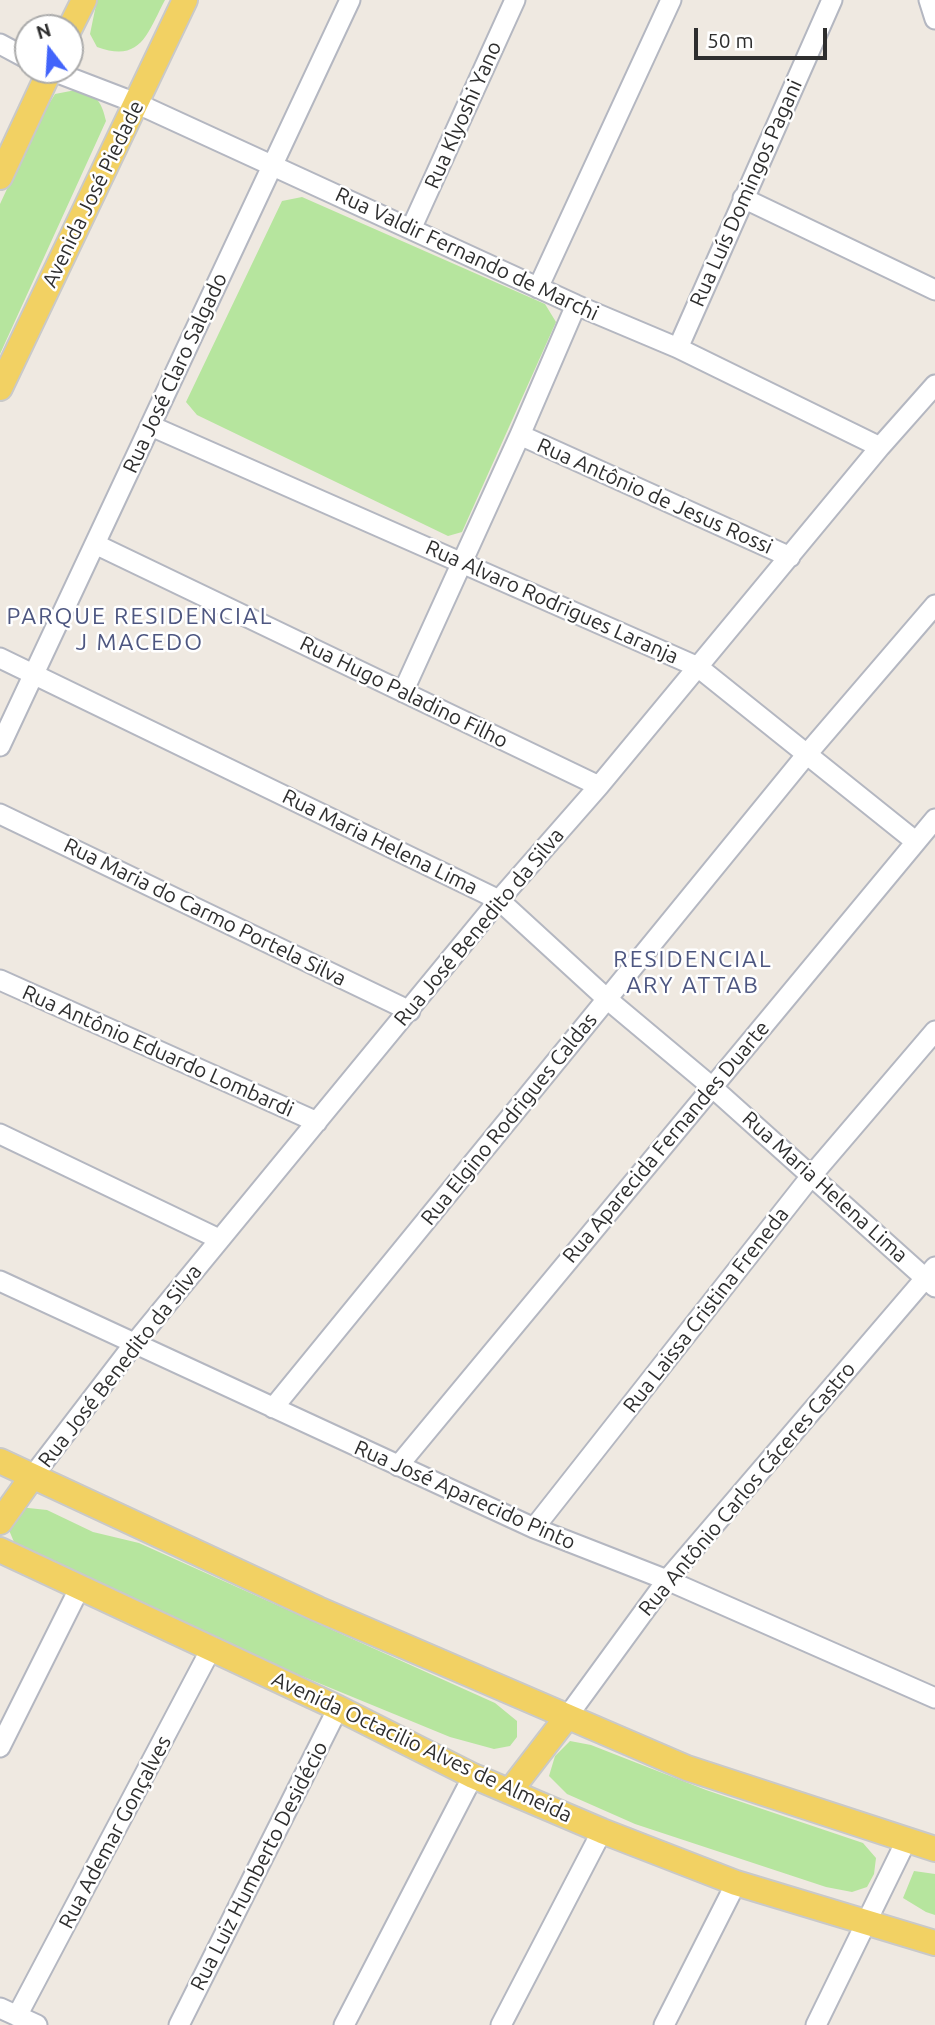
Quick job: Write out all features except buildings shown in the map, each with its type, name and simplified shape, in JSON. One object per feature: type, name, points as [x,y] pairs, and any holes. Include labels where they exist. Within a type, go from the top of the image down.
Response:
[{"type":"main road","name":"Avenida José Piedade","points":[[0,388],[185,0]]},
{"type":"main road","points":[[0,177],[43,84]]},
{"type":"main road","points":[[0,1461],[318,1609],[687,1768],[935,1849]]},
{"type":"main road","points":[[0,1522],[32,1476]]},
{"type":"main road","name":"Avenida Octacilio Alves de Almeida","points":[[0,1550],[212,1647],[473,1776],[602,1831],[736,1883],[935,1943]]},
{"type":"main road","points":[[510,1791],[567,1717]]},
{"type":"street","name":"Rua José Claro Salgado","points":[[0,746],[350,0]]},
{"type":"street","name":"Rua Klyoshi Yano","points":[[411,229],[515,0]]},
{"type":"street","points":[[538,288],[671,0]]},
{"type":"street","name":"Rua Luís Domingos Pagani","points":[[678,348],[832,0]]},
{"type":"street","points":[[929,0],[935,19]]},
{"type":"street","name":"Rua Valdir Fernando de Marchi","points":[[84,83],[136,103],[538,288],[678,348],[880,447]]},
{"type":"street","points":[[743,198],[935,290]]},
{"type":"street","points":[[403,692],[576,305]]},
{"type":"street","name":"Rua José Benedito da Silva","points":[[32,1476],[134,1344],[499,900],[599,786],[880,447],[935,386]]},
{"type":"street","name":"Rua Alvaro Rodrigues Laranja","points":[[152,426],[698,667],[915,841]]},
{"type":"street","name":"Rua Antônio de Jesus Rossi","points":[[520,435],[790,557]]},
{"type":"street","name":"Rua Hugo Paladino Filho","points":[[95,544],[599,786]]},
{"type":"street","name":"Rua Elgino Rodrigues Caldas","points":[[273,1408],[807,754],[935,605]]},
{"type":"street","name":"Rua Maria Helena Lima","points":[[0,658],[499,900],[607,999],[932,1277]]},
{"type":"street","name":"Rua Maria do Carmo Portela Silva","points":[[0,814],[410,1011]]},
{"type":"street","name":"Rua Aparecida Fernandes Duarte","points":[[398,1466],[935,819]]},
{"type":"street","name":"Rua Antônio Eduardo Lombardi","points":[[0,981],[317,1122]]},
{"type":"street","name":"Rua Laissa Cristina Freneda","points":[[534,1528],[812,1175],[935,1031]]},
{"type":"street","points":[[0,1134],[219,1240]]},
{"type":"street","name":"Rua Antônio Carlos Cáceres Castro","points":[[567,1717],[667,1580],[932,1277]]},
{"type":"street","name":"Rua José Aparecido Pinto","points":[[0,1281],[534,1528],[667,1580],[935,1698]]},
{"type":"street","points":[[0,1747],[80,1587]]},
{"type":"street","name":"Rua Ademar Gonçalves","points":[[9,2012],[212,1647]]},
{"type":"street","name":"Rua Luiz Humberto Desidécio","points":[[179,2025],[338,1708]]},
{"type":"street","points":[[344,2025],[473,1776]]},
{"type":"street","points":[[501,2025],[602,1831]]},
{"type":"street","points":[[816,2025],[907,1839]]},
{"type":"street","points":[[664,2025],[736,1883]]},
{"type":"street","points":[[9,2012],[37,2025]]},
{"type":"green space","points":[[97,0],[165,0],[141,42],[124,51],[112,51],[97,47],[90,34]]},
{"type":"green space","points":[[81,89],[98,101],[106,121],[0,354],[0,204],[38,122],[55,94]]},
{"type":"green space","points":[[302,197],[545,304],[556,322],[462,532],[448,536],[197,415],[186,402],[282,201]]},
{"type":"green space","points":[[19,1507],[47,1510],[93,1532],[139,1543],[495,1703],[517,1721],[517,1737],[510,1746],[494,1749],[450,1737],[187,1629],[58,1568],[14,1542],[6,1523]]},
{"type":"green space","points":[[570,1741],[591,1745],[706,1790],[863,1843],[876,1858],[874,1874],[867,1887],[852,1892],[826,1887],[635,1824],[567,1794],[549,1776],[555,1756]]},
{"type":"green space","points":[[914,1871],[935,1874],[935,1915],[903,1898]]},
{"type":"district","name":"PARQUE RESIDENCIAL J MACEDO","points":[[140,629]]},
{"type":"district","name":"RESIDENCIAL ARY ATTAB","points":[[693,972]]}]
